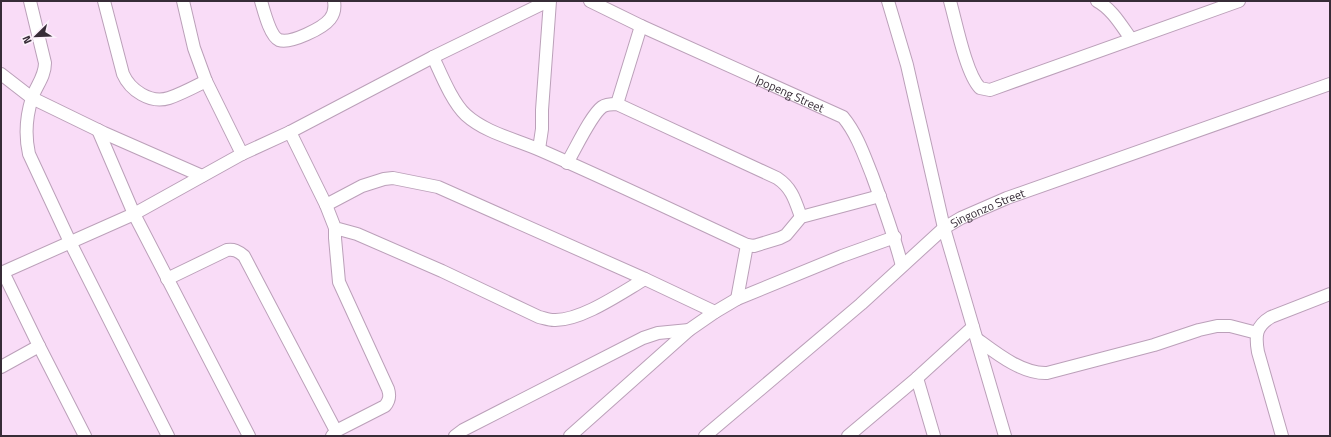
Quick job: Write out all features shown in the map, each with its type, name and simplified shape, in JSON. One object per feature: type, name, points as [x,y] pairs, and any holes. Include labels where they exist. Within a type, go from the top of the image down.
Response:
[{"type":"street","points":[[30,1],[45,68],[43,76],[32,98],[26,133],[29,154],[70,242],[168,436]]},
{"type":"street","points":[[104,1],[123,74],[126,82],[137,92],[152,98],[168,99],[206,81]]},
{"type":"street","points":[[183,1],[194,48],[206,81],[242,154]]},
{"type":"street","points":[[261,1],[274,35],[280,40],[292,40],[325,23],[331,18],[334,1]]},
{"type":"street","points":[[85,436],[2,273],[134,214],[242,154],[290,132],[433,57],[549,1],[542,129],[539,149]]},
{"type":"street","name":"Ipopeng Street","points":[[590,1],[641,26],[843,117],[850,125],[858,140],[895,237],[902,266]]},
{"type":"street","points":[[888,1],[907,65],[944,228],[1005,436]]},
{"type":"street","points":[[950,1],[974,80],[980,88],[990,90],[1131,39],[1216,5],[1240,1]]},
{"type":"street","points":[[1097,1],[1111,11],[1131,39]]},
{"type":"street","points":[[617,104],[641,26]]},
{"type":"street","points":[[433,57],[455,100],[466,115],[474,122],[495,133],[539,149],[747,245],[754,246],[786,235],[801,217],[880,196]]},
{"type":"street","points":[[1,74],[32,98],[98,130],[202,176]]},
{"type":"street","name":"Singonzo Street","points":[[705,436],[855,309],[944,228],[961,218],[1007,198],[1330,84]]},
{"type":"street","points":[[567,163],[589,124],[601,108],[610,104],[617,104],[777,178],[785,183],[791,191],[801,217]]},
{"type":"street","points":[[98,130],[134,214],[249,436]]},
{"type":"street","points":[[167,279],[227,250],[240,252],[244,256],[334,433],[388,403],[389,394],[382,375],[339,282],[335,228],[326,204],[290,132]]},
{"type":"street","points":[[326,204],[362,186],[384,179],[393,178],[438,187],[715,312]]},
{"type":"street","points":[[335,228],[357,234],[442,271],[539,317],[553,320],[575,317],[589,311],[644,279]]},
{"type":"street","points":[[570,436],[689,330],[715,312],[737,299],[842,256],[895,237]]},
{"type":"street","points":[[737,299],[747,245]]},
{"type":"street","points":[[1282,436],[1258,352],[1256,340],[1257,333],[1265,321],[1271,317],[1330,294]]},
{"type":"street","points":[[975,333],[993,350],[1016,365],[1030,372],[1039,374],[1154,345],[1199,330],[1218,326],[1230,326],[1257,333]]},
{"type":"street","points":[[455,436],[463,430],[643,338],[658,333],[689,330]]},
{"type":"street","points":[[848,436],[862,430],[917,378],[975,333]]},
{"type":"street","points":[[1,367],[39,346]]},
{"type":"street","points":[[917,378],[934,436]]}]
